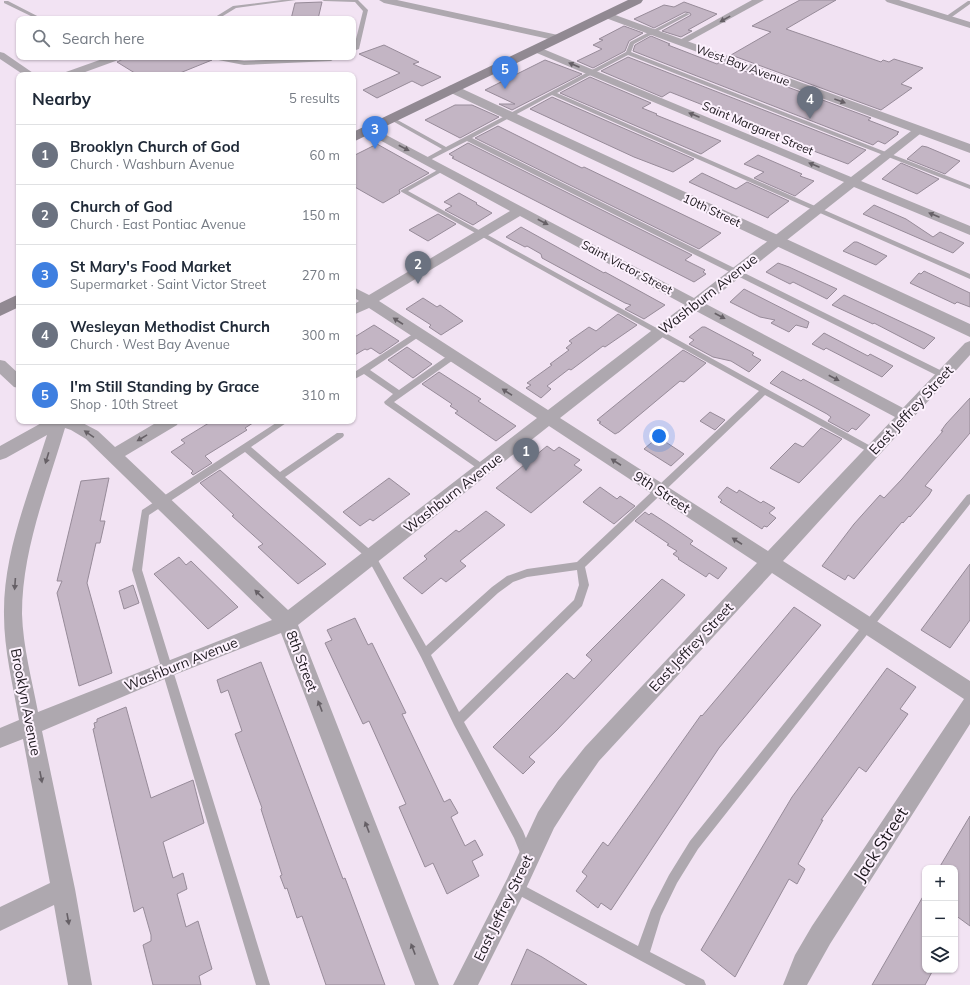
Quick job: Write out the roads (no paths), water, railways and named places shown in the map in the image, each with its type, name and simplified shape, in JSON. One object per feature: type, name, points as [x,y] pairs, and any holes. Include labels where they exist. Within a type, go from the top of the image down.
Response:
[{"type":"main road","points":[[356,136],[637,0]]},
{"type":"main road","points":[[0,310],[16,302]]},
{"type":"street","points":[[384,0],[558,38]]},
{"type":"street","points":[[890,0],[907,2],[947,18],[970,25]]},
{"type":"street","points":[[681,42],[755,1]]},
{"type":"street","name":"West Bay Avenue","points":[[607,15],[970,149]]},
{"type":"street","name":"Saint Margaret Street","points":[[536,49],[970,230]]},
{"type":"street","points":[[0,55],[26,72]]},
{"type":"street","points":[[80,72],[110,60]]},
{"type":"street","name":"10th Street","points":[[454,88],[970,331]]},
{"type":"street","name":"Saint Victor Street","points":[[369,130],[905,416]]},
{"type":"street","name":"Washburn Avenue","points":[[0,738],[167,669],[288,622],[919,130]]},
{"type":"street","points":[[356,309],[520,210]]},
{"type":"street","name":"9th Street","points":[[356,293],[970,692]]},
{"type":"street","name":"East Jeffrey Street","points":[[465,985],[515,887],[546,820],[592,754],[970,346]]},
{"type":"street","points":[[0,365],[16,380]]},
{"type":"street","points":[[0,454],[54,424]]},
{"type":"street","name":"Brooklyn Avenue","points":[[58,424],[20,549],[15,579],[13,614],[15,647],[63,889],[80,985]]},
{"type":"street","name":"8th Street","points":[[70,424],[77,426],[92,435],[160,502],[288,622],[427,985]]},
{"type":"street","points":[[114,455],[166,424]]},
{"type":"street","name":"Jack Street","points":[[795,985],[804,964],[821,935],[970,706]]},
{"type":"street","points":[[0,920],[63,889]]},
{"type":"lane","points":[[219,16],[235,7],[294,0]]},
{"type":"lane","points":[[324,0],[357,1],[366,11],[356,48]]},
{"type":"lane","points":[[6,2],[34,16]]},
{"type":"lane","points":[[947,18],[970,2]]},
{"type":"lane","points":[[426,160],[628,53],[632,43],[688,14]]},
{"type":"lane","points":[[628,53],[970,187]]},
{"type":"lane","points":[[225,60],[244,63],[296,60]]},
{"type":"lane","points":[[552,93],[970,277]]},
{"type":"lane","points":[[392,119],[446,149]]},
{"type":"lane","points":[[467,138],[943,375]]},
{"type":"lane","points":[[443,169],[404,191],[873,451]]},
{"type":"lane","points":[[356,375],[419,334]]},
{"type":"lane","points":[[453,356],[388,402],[484,469]]},
{"type":"lane","points":[[364,370],[399,394]]},
{"type":"lane","points":[[425,654],[495,590],[510,580],[527,573],[580,566],[765,390]]},
{"type":"lane","points":[[263,985],[137,570],[145,513],[280,424]]},
{"type":"lane","points":[[280,476],[340,435]]},
{"type":"lane","points":[[245,447],[371,556],[425,654],[458,721],[519,835],[528,857]]},
{"type":"lane","points":[[642,955],[655,914],[673,879],[694,845],[970,497]]},
{"type":"lane","points":[[458,721],[578,603],[584,590],[585,580],[580,566]]},
{"type":"lane","points":[[515,887],[699,985]]},
{"type":"place","name":"I'm Still Standing by Grace","points":[[505,89]]},
{"type":"place","name":"Wesleyan Methodist Church","points":[[810,119]]},
{"type":"place","name":"St Mary's Food Market","points":[[375,149]]},
{"type":"place","name":"Church of God","points":[[418,284]]},
{"type":"place","name":"Brooklyn Church of God","points":[[526,471]]}]
